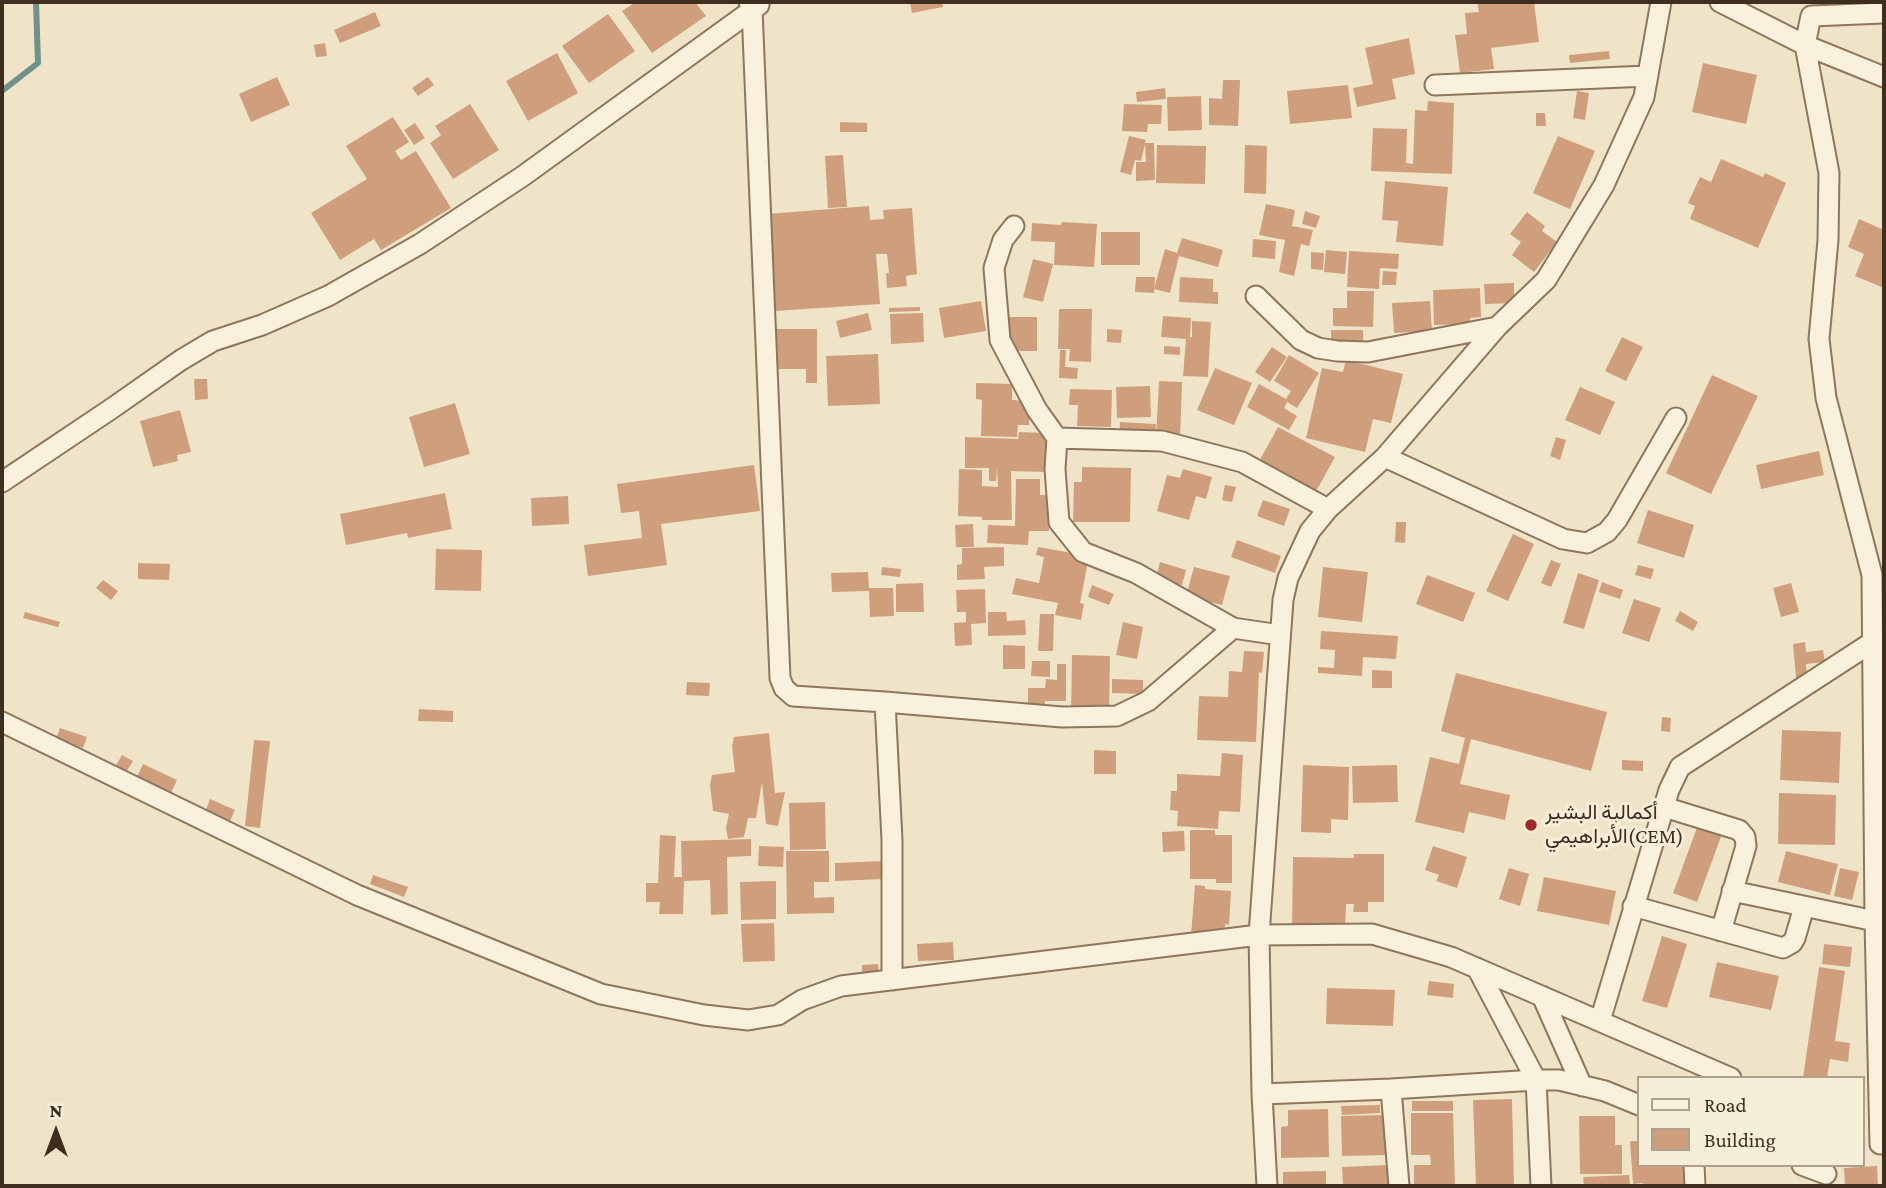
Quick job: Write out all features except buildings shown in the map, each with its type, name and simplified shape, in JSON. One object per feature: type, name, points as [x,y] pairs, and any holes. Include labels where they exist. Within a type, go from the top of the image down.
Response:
[{"type":"street","points":[[1267,1186],[1259,935],[1280,635],[1288,578],[1310,531],[1328,509],[1385,457],[1497,327],[1546,280],[1604,185],[1644,97],[1661,2]]},
{"type":"street","points":[[1720,2],[1805,45],[1884,77]]},
{"type":"street","points":[[2,481],[213,341],[262,325],[328,296],[420,244],[523,176],[755,4]]},
{"type":"street","points":[[755,4],[780,678],[784,688],[793,696],[1062,717],[1117,716],[1148,701],[1233,628]]},
{"type":"street","points":[[1876,1142],[1876,648],[1872,575],[1826,398],[1819,339],[1828,240],[1829,173],[1805,45],[1811,16],[1883,9]]},
{"type":"street","points":[[1435,85],[1648,76]]},
{"type":"street","points":[[1014,226],[1003,240],[994,268],[1000,340],[1038,411],[1056,438],[1055,469],[1059,522],[1083,552],[1136,573],[1233,628],[1280,635]]},
{"type":"street","points":[[1256,296],[1301,340],[1318,348],[1336,351],[1368,352],[1497,327]]},
{"type":"street","points":[[1385,457],[1563,539],[1587,543],[1607,532],[1617,520],[1676,418]]},
{"type":"street","points":[[1056,438],[1163,441],[1242,462],[1328,509]]},
{"type":"street","points":[[1600,1021],[1669,790],[1681,767],[1876,648]]},
{"type":"street","points":[[885,702],[891,840],[892,980]]},
{"type":"street","points":[[2,722],[357,895],[601,994],[704,1015],[748,1020],[778,1015],[803,1000],[841,986],[1259,935],[1372,934],[1451,957],[1726,1076]]},
{"type":"street","points":[[1664,807],[1739,830],[1745,837],[1746,846],[1721,931]]},
{"type":"street","points":[[1732,891],[1875,921]]},
{"type":"street","points":[[1633,906],[1783,948],[1795,938],[1804,907]]},
{"type":"street","points":[[1477,968],[1536,1080],[1541,1186]]},
{"type":"street","points":[[1542,996],[1582,1086]]},
{"type":"street","points":[[1262,1094],[1559,1080],[1605,1091],[1638,1105]]},
{"type":"street","points":[[1391,1089],[1399,1186]]},
{"type":"street","points":[[1694,1167],[1695,1186]]},
{"type":"street","points":[[1807,1167],[1827,1175]]},
{"type":"waterway","points":[[2,91],[38,63],[36,2]]},
{"type":"place","name":"أكمالية البشير الأبراهيمي(CEM)","points":[[1531,825]]}]
